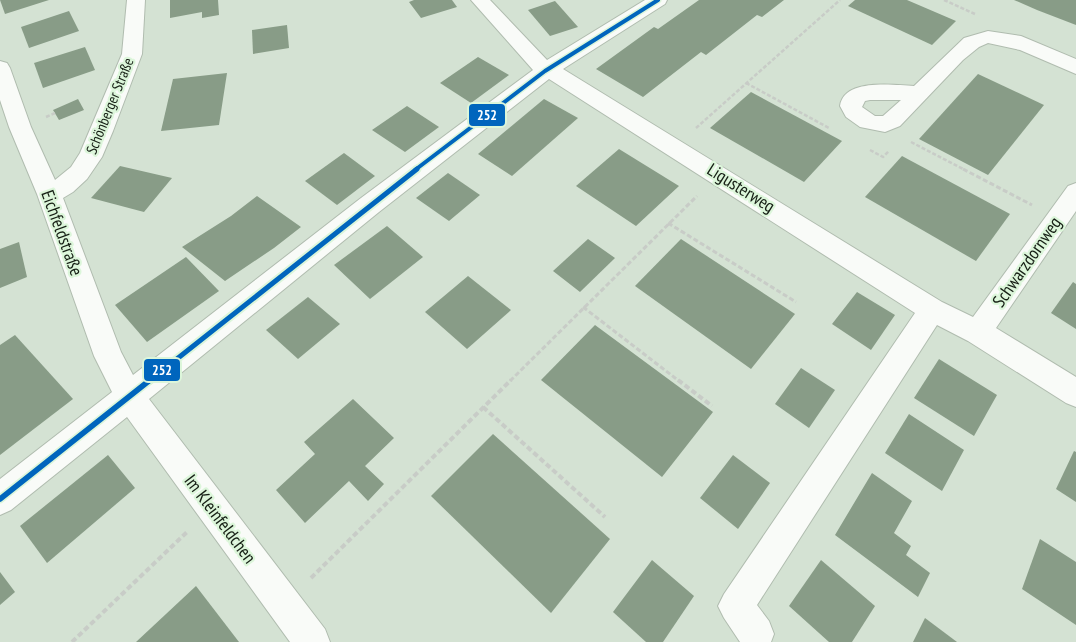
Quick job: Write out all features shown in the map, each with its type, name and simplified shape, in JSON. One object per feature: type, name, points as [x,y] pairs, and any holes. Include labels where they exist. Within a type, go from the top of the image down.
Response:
[{"type":"street","name":"Schönberger Straße","points":[[48,194],[65,186],[79,173],[90,157],[102,131],[132,54],[136,0]]},
{"type":"street","name":"Ligusterweg","points":[[480,0],[547,70],[719,174],[932,310],[978,332],[1076,393]]},
{"type":"street","points":[[0,499],[370,204],[547,70],[658,0]]},
{"type":"street","points":[[919,93],[966,48],[978,39],[990,36],[1005,38],[1076,67]]},
{"type":"street","name":"Eichfeldstraße","points":[[0,68],[20,127],[48,194],[108,356],[129,396]]},
{"type":"street","name":"Schwarzdornweg","points":[[978,332],[1076,192]]},
{"type":"street","points":[[756,634],[736,606],[932,310]]},
{"type":"street","name":"Im Kleinfeldchen","points":[[129,396],[211,509],[312,642]]},
{"type":"path","points":[[676,148],[840,0]]},
{"type":"path","points":[[746,83],[832,129]]},
{"type":"path","points":[[903,137],[1058,218]]},
{"type":"path","points":[[866,148],[883,157],[890,150]]},
{"type":"path","points":[[284,605],[719,174]]},
{"type":"path","points":[[668,223],[796,302]]},
{"type":"path","points":[[583,307],[712,406]]},
{"type":"path","points":[[483,407],[605,517]]},
{"type":"path","points":[[72,642],[211,509]]},
{"type":"building","points":[[0,0],[49,0],[5,14]]},
{"type":"building","points":[[170,0],[218,0],[219,15],[202,18],[202,12],[170,18]]},
{"type":"building","points":[[414,0],[452,0],[457,7],[421,18],[409,2]]},
{"type":"building","points":[[699,0],[784,0],[762,17],[757,15],[706,55],[701,52],[643,97],[596,69],[654,27],[658,29]]},
{"type":"building","points":[[855,0],[907,0],[956,21],[932,45],[848,6]]},
{"type":"building","points":[[1014,0],[1076,0],[1076,25],[1037,10]]},
{"type":"building","points":[[555,1],[578,27],[550,36],[528,10]]},
{"type":"building","points":[[69,11],[79,31],[29,48],[21,27]]},
{"type":"building","points":[[287,25],[289,48],[253,54],[252,30]]},
{"type":"building","points":[[85,47],[95,70],[43,88],[34,63]]},
{"type":"building","points":[[478,57],[509,75],[471,103],[440,83]]},
{"type":"building","points":[[227,73],[219,125],[161,131],[173,79]]},
{"type":"building","points":[[978,74],[1044,105],[988,175],[919,139]]},
{"type":"building","points":[[751,92],[842,141],[804,182],[710,128]]},
{"type":"building","points":[[78,99],[84,110],[59,120],[53,110]]},
{"type":"building","points":[[544,99],[578,118],[512,176],[478,154]]},
{"type":"building","points":[[407,106],[439,127],[405,152],[372,130]]},
{"type":"building","points":[[619,149],[679,186],[636,226],[576,186]]},
{"type":"building","points":[[344,153],[375,176],[337,205],[305,181]]},
{"type":"building","points":[[902,156],[1010,214],[976,261],[865,197]]},
{"type":"building","points":[[120,166],[172,178],[144,212],[91,198]]},
{"type":"building","points":[[448,173],[480,195],[449,221],[416,198]]},
{"type":"building","points":[[257,196],[301,227],[225,281],[182,247],[231,216]]},
{"type":"building","points":[[387,226],[423,257],[370,299],[334,265]]},
{"type":"building","points":[[588,239],[615,258],[580,292],[553,271]]},
{"type":"building","points":[[681,239],[795,314],[751,369],[635,286]]},
{"type":"building","points":[[19,242],[27,277],[0,288],[0,249]]},
{"type":"building","points":[[186,257],[219,291],[147,342],[115,305]]},
{"type":"building","points":[[468,276],[511,310],[467,349],[425,312]]},
{"type":"building","points":[[1073,282],[1076,284],[1076,329],[1051,313]]},
{"type":"building","points":[[857,292],[895,315],[871,350],[832,324]]},
{"type":"building","points":[[308,297],[340,324],[298,359],[266,330]]},
{"type":"building","points":[[595,325],[713,412],[662,477],[541,380]]},
{"type":"building","points":[[15,335],[73,399],[0,455],[0,345]]},
{"type":"building","points":[[939,359],[997,395],[974,436],[914,398]]},
{"type":"building","points":[[801,368],[835,390],[809,428],[775,404]]},
{"type":"building","points":[[353,399],[394,438],[365,466],[384,484],[368,501],[349,481],[305,523],[276,490],[315,454],[304,442]]},
{"type":"building","points":[[909,414],[964,450],[942,491],[885,453]]},
{"type":"building","points":[[493,434],[610,539],[551,613],[431,496]]},
{"type":"building","points":[[1074,451],[1076,452],[1076,502],[1056,489]]},
{"type":"building","points":[[108,455],[135,488],[47,563],[20,526]]},
{"type":"building","points":[[733,455],[770,483],[738,529],[700,498]]},
{"type":"building","points":[[872,473],[912,501],[894,533],[911,546],[906,555],[930,573],[918,597],[835,535]]},
{"type":"building","points":[[1040,539],[1076,562],[1076,625],[1022,589]]},
{"type":"building","points":[[652,560],[694,596],[663,642],[646,642],[613,612]]},
{"type":"building","points":[[821,560],[875,606],[852,642],[829,642],[789,606]]},
{"type":"building","points":[[0,572],[15,592],[0,605]]},
{"type":"building","points":[[196,586],[239,642],[136,642]]},
{"type":"building","points":[[925,618],[957,642],[913,642]]},
{"type":"transit line","name":"252","points":[[0,499],[370,205],[545,71],[658,0]]}]
